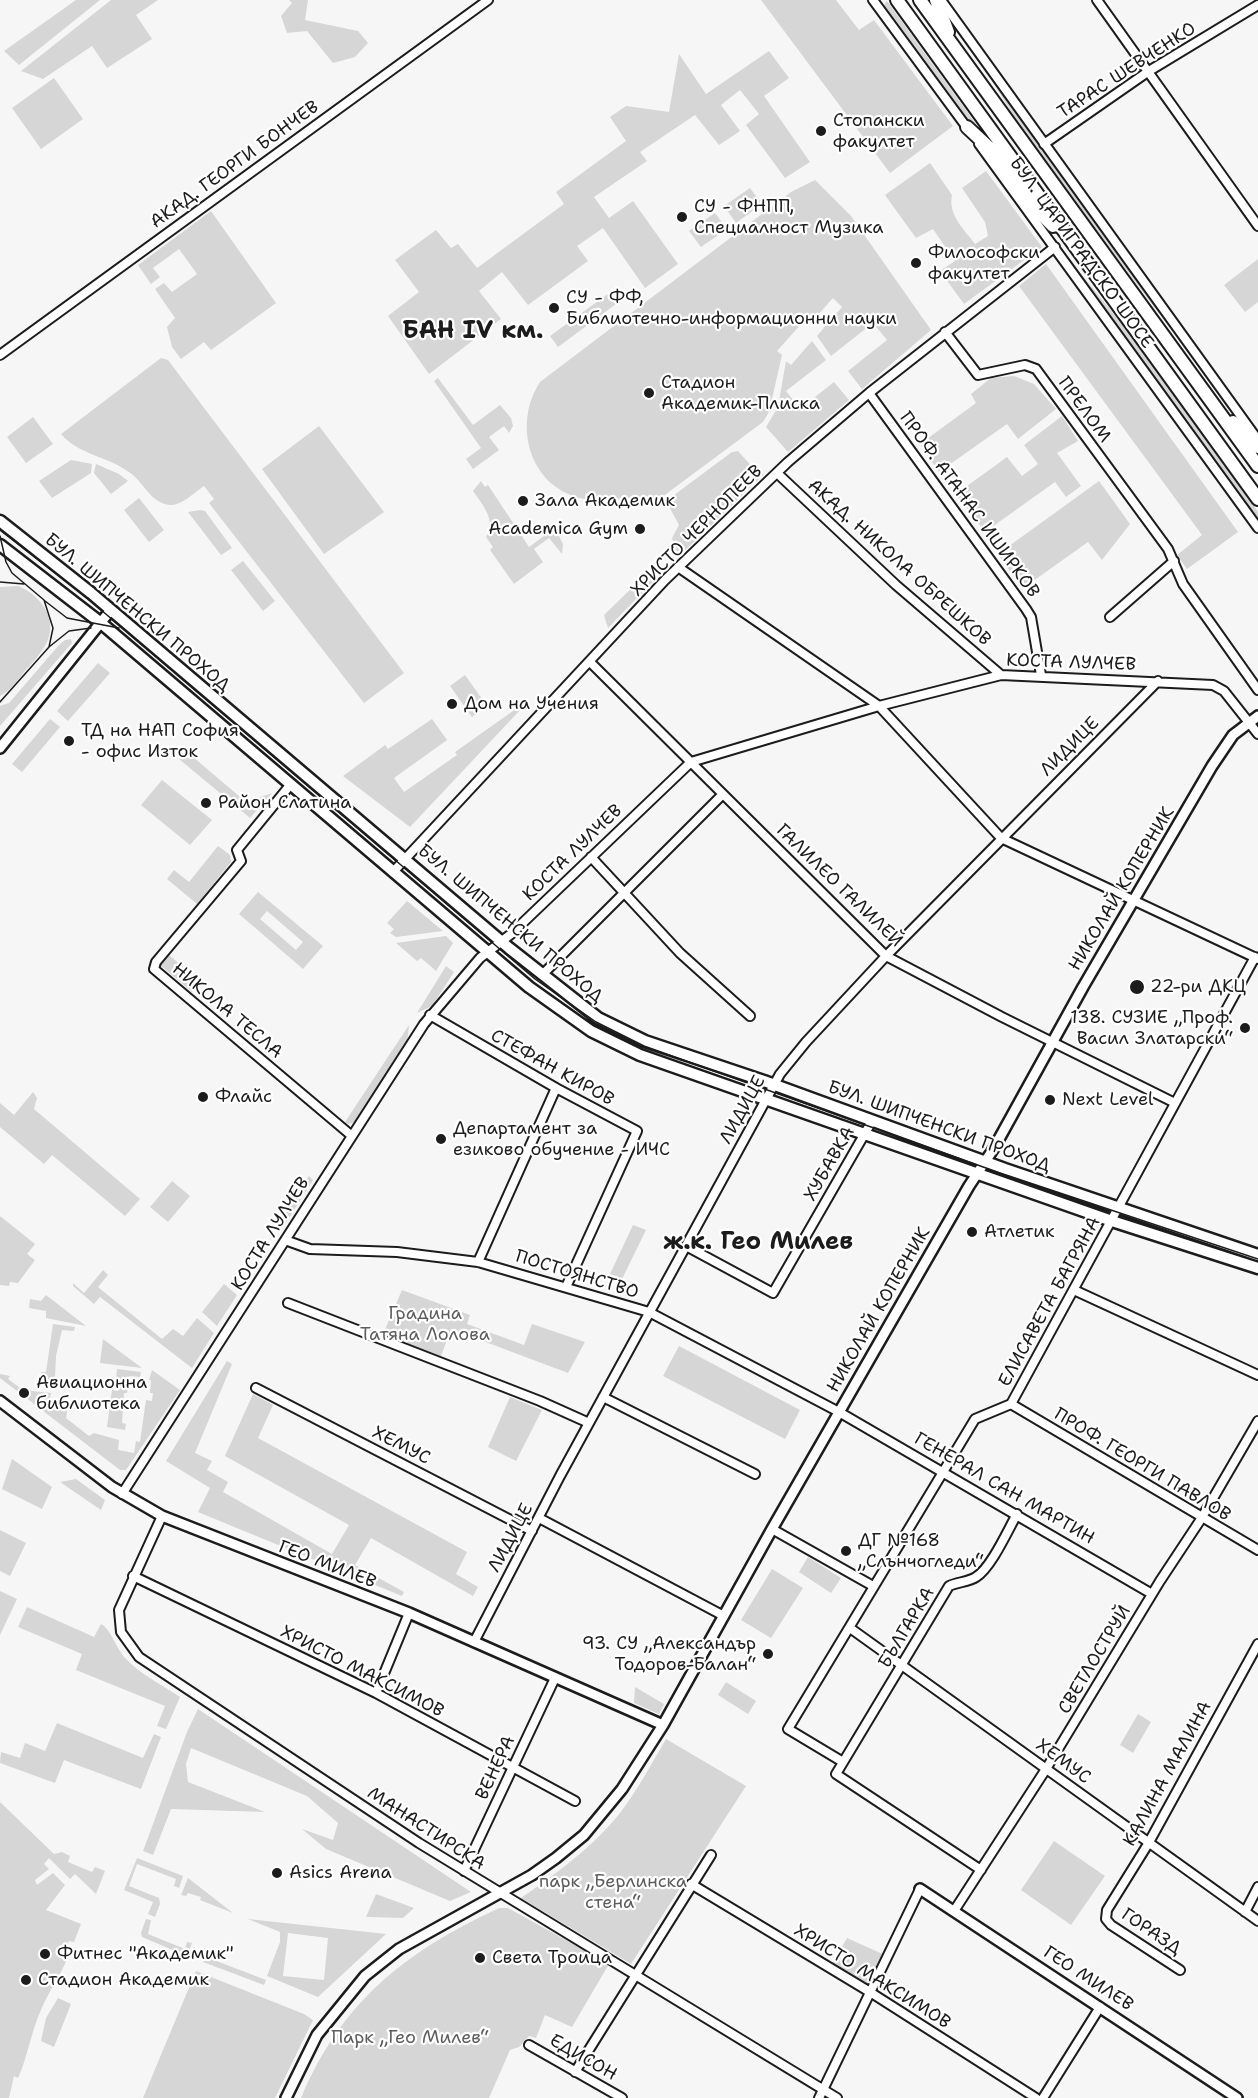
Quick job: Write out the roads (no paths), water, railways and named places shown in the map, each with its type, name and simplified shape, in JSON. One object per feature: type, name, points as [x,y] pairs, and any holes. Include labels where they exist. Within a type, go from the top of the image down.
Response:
[{"type":"highway","name":"БУЛ. ЦАРИГРАДСКО ШОСЕ","points":[[897,0],[1258,499]]},
{"type":"highway","name":"БУЛ. ЦАРИГРАДСКО ШОСЕ","points":[[920,0],[1258,466]]},
{"type":"highway","points":[[936,0],[952,45]]},
{"type":"highway","points":[[967,127],[999,157],[1039,212],[1080,252]]},
{"type":"highway","points":[[1209,398],[1258,447]]},
{"type":"main road","name":"БУЛ. ШИПЧЕНСКИ ПРОХОД","points":[[0,521],[405,858],[501,942],[598,1018],[645,1041],[985,1162],[1258,1255]]},
{"type":"main road","name":"БУЛ. ШИПЧЕНСКИ ПРОХОД","points":[[0,545],[101,623],[486,952],[558,1009],[591,1031],[640,1055],[1112,1221],[1258,1268]]},
{"type":"street","name":"АКАД. ГЕОРГИ БОНЧЕВ","points":[[0,355],[488,0]]},
{"type":"street","name":"БУЛ. ЦАРИГРАДСКО ШОСЕ","points":[[873,0],[1258,528]]},
{"type":"street","name":"БУЛ. ЦАРИГРАДСКО ШОСЕ","points":[[941,0],[1258,440]]},
{"type":"street","points":[[1097,0],[1258,226]]},
{"type":"street","name":"ТАРАС ШЕВЧЕНКО","points":[[1044,144],[1149,71],[1258,5]]},
{"type":"street","name":"ХРИСТО ЧЕРНОПЕЕВ","points":[[393,872],[678,567],[777,473],[868,393],[1055,247]]},
{"type":"street","name":"ПРЕЛОМ","points":[[945,332],[978,375],[1025,365],[1036,369],[1168,549],[1183,584],[1224,639],[1226,649],[1258,690]]},
{"type":"street","name":"ПРОФ. АТАНАС ИШИРКОВ","points":[[868,393],[1031,617],[1041,675]]},
{"type":"street","name":"АКАД. НИКОЛА ОБРЕШКОВ","points":[[777,473],[896,585],[1001,675]]},
{"type":"street","points":[[1110,617],[1174,561]]},
{"type":"street","points":[[678,567],[879,706],[1001,838],[1257,958]]},
{"type":"street","points":[[0,748],[110,611]]},
{"type":"street","name":"ГАЛИЛЕО ГАЛИЛЕЙ","points":[[590,662],[886,956],[1175,1103]]},
{"type":"street","name":"КОСТА ЛУЛЧЕВ","points":[[122,1494],[430,1015],[486,952],[501,942],[691,762],[879,706],[1001,675],[1158,681],[1218,687],[1258,734]]},
{"type":"street","name":"ЛИДИЦЕ","points":[[474,1642],[603,1397],[774,1085],[806,1042],[886,956],[1158,681]]},
{"type":"street","name":"НИКОЛАЙ КОПЕРНИК","points":[[286,2098],[317,2035],[365,1976],[399,1949],[432,1928],[532,1875],[584,1835],[622,1790],[663,1725],[839,1412],[1226,743],[1258,716]]},
{"type":"street","name":"НИКОЛА ТЕСЛА","points":[[291,784],[237,850],[241,861],[156,962],[154,969],[352,1136]]},
{"type":"street","points":[[542,975],[622,892],[722,795]]},
{"type":"street","points":[[591,857],[687,960],[750,1016]]},
{"type":"street","name":"ЕЛИСАВЕТА БАГРЯНА","points":[[843,1762],[788,1729],[942,1470],[975,1419],[1011,1404],[1257,958]]},
{"type":"street","name":"СТЕФАН КИРОВ","points":[[430,1015],[556,1088],[637,1131],[566,1287]]},
{"type":"street","points":[[478,1262],[556,1088]]},
{"type":"street","name":"ХУБАВКА","points":[[686,1246],[773,1293],[872,1121]]},
{"type":"street","name":"ПОСТОЯНСТВО","points":[[285,1240],[310,1249],[397,1252],[478,1262],[649,1312],[839,1412]]},
{"type":"street","points":[[1074,1290],[1258,1375]]},
{"type":"street","points":[[288,1302],[540,1401],[589,1423]]},
{"type":"street","name":"ХЕМУС","points":[[256,1388],[532,1531]]},
{"type":"street","points":[[603,1397],[755,1474]]},
{"type":"street","name":"ГЕО МИЛЕВ","points":[[0,1401],[122,1494],[162,1516],[409,1613],[663,1725]]},
{"type":"street","name":"ПРОФ. ГЕОРГИ ПАВЛОВ","points":[[1011,1404],[1202,1519],[1258,1550]]},
{"type":"street","name":"ГЕНЕРАЛ САН МАРТИН","points":[[839,1412],[1152,1594]]},
{"type":"street","name":"СВЕТЛОСТРУЙ","points":[[954,1911],[1046,1769],[1152,1594],[1202,1519],[1258,1421]]},
{"type":"street","name":"БЪЛГАРКА","points":[[981,1870],[836,1774],[949,1586],[961,1580],[975,1578],[985,1568],[1017,1514]]},
{"type":"street","name":"МАНАСТИРСКА","points":[[162,1516],[122,1600],[118,1619],[126,1642],[139,1657],[373,1814],[464,1872],[837,2098]]},
{"type":"street","points":[[538,1518],[724,1616]]},
{"type":"street","points":[[772,1529],[873,1587]]},
{"type":"street","name":"ХРИСТО МАКСИМОВ","points":[[133,1576],[376,1693],[575,1801]]},
{"type":"street","points":[[376,1693],[409,1613]]},
{"type":"street","name":"ХЕМУС","points":[[850,1628],[1258,1921]]},
{"type":"street","name":"КАЛИНА МАЛИНА","points":[[1106,1919],[1107,1910],[1149,1844],[1258,1644]]},
{"type":"street","name":"ВЕНЕРА","points":[[464,1872],[555,1678]]},
{"type":"street","points":[[575,2072],[634,1974],[711,1855]]},
{"type":"street","name":"ХРИСТО МАКСИМОВ","points":[[691,1884],[870,1992],[1036,2098]]},
{"type":"street","points":[[1245,1912],[1258,1887]]},
{"type":"street","points":[[819,2098],[920,1888]]},
{"type":"street","name":"ГЕО МИЛЕВ","points":[[920,1888],[1237,2098]]},
{"type":"street","name":"ГОРАЗД","points":[[1106,1919],[1180,1970]]},
{"type":"street","points":[[1043,2098],[1100,2007]]},
{"type":"street","name":"ЕДИСОН","points":[[529,2045],[622,2098]]},
{"type":"tram line","points":[[0,530],[87,598],[535,979],[596,1022],[644,1046],[1000,1173],[1258,1259]]},
{"type":"tram line","points":[[0,536],[6,562],[12,573],[44,600],[53,628],[49,647],[0,702]]},
{"type":"tram line","points":[[0,582],[24,584]]},
{"type":"tram line","points":[[45,601],[67,618],[119,628]]},
{"type":"tram line","points":[[49,647],[69,631],[91,628]]},
{"type":"place","name":"Стопански факултет","points":[[821,131]]},
{"type":"place","name":"СУ - ФНПП, Специалност Музика","points":[[682,217]]},
{"type":"place","name":"Философски факултет","points":[[916,263]]},
{"type":"place","name":"СУ - ФФ, Библиотечно-информационни науки","points":[[554,308]]},
{"type":"place","name":"Стадион Академик-Плиска","points":[[649,393]]},
{"type":"place","name":"Зала Академик","points":[[523,501]]},
{"type":"place","name":"Academica Gym","points":[[640,529]]},
{"type":"place","name":"Дом на Учения","points":[[452,704]]},
{"type":"place","name":"ТД на НАП София - офис Изток","points":[[69,741]]},
{"type":"place","name":"Район Слатина","points":[[206,803]]},
{"type":"place","name":"22-ри ДКЦ","points":[[1137,987]]},
{"type":"place","name":"138. СУЗИЕ „Проф. Васил Златарски“","points":[[1245,1028]]},
{"type":"place","name":"Флайс","points":[[203,1097]]},
{"type":"place","name":"Next Level","points":[[1050,1100]]},
{"type":"place","name":"Департамент за езиково обучение - ИЧС","points":[[441,1139]]},
{"type":"place","name":"Атлетик","points":[[972,1232]]},
{"type":"place","name":"Авиационна библиотека","points":[[24,1393]]},
{"type":"place","name":"ДГ №168 „Слънчогледи“","points":[[846,1551]]},
{"type":"place","name":"93. СУ „Александър Тодоров-Балан“","points":[[768,1654]]},
{"type":"place","name":"Asics Arena","points":[[277,1873]]},
{"type":"place","name":"Фитнес \"Академик\"","points":[[45,1954]]},
{"type":"place","name":"Света Троица","points":[[480,1958]]},
{"type":"place","name":"Стадион Академик","points":[[26,1980]]},
{"type":"district","name":"БАН IV км.","points":[[473,332]]},
{"type":"district","name":"ж.к. Гео Милев","points":[[758,1243]]},
{"type":"park label","name":"Градина Татяна Лолова","points":[[425,1324]]},
{"type":"park label","name":"парк „Берлинска стена“","points":[[613,1892]]},
{"type":"park label","name":"Парк „Гео Милев“","points":[[410,2038]]}]
